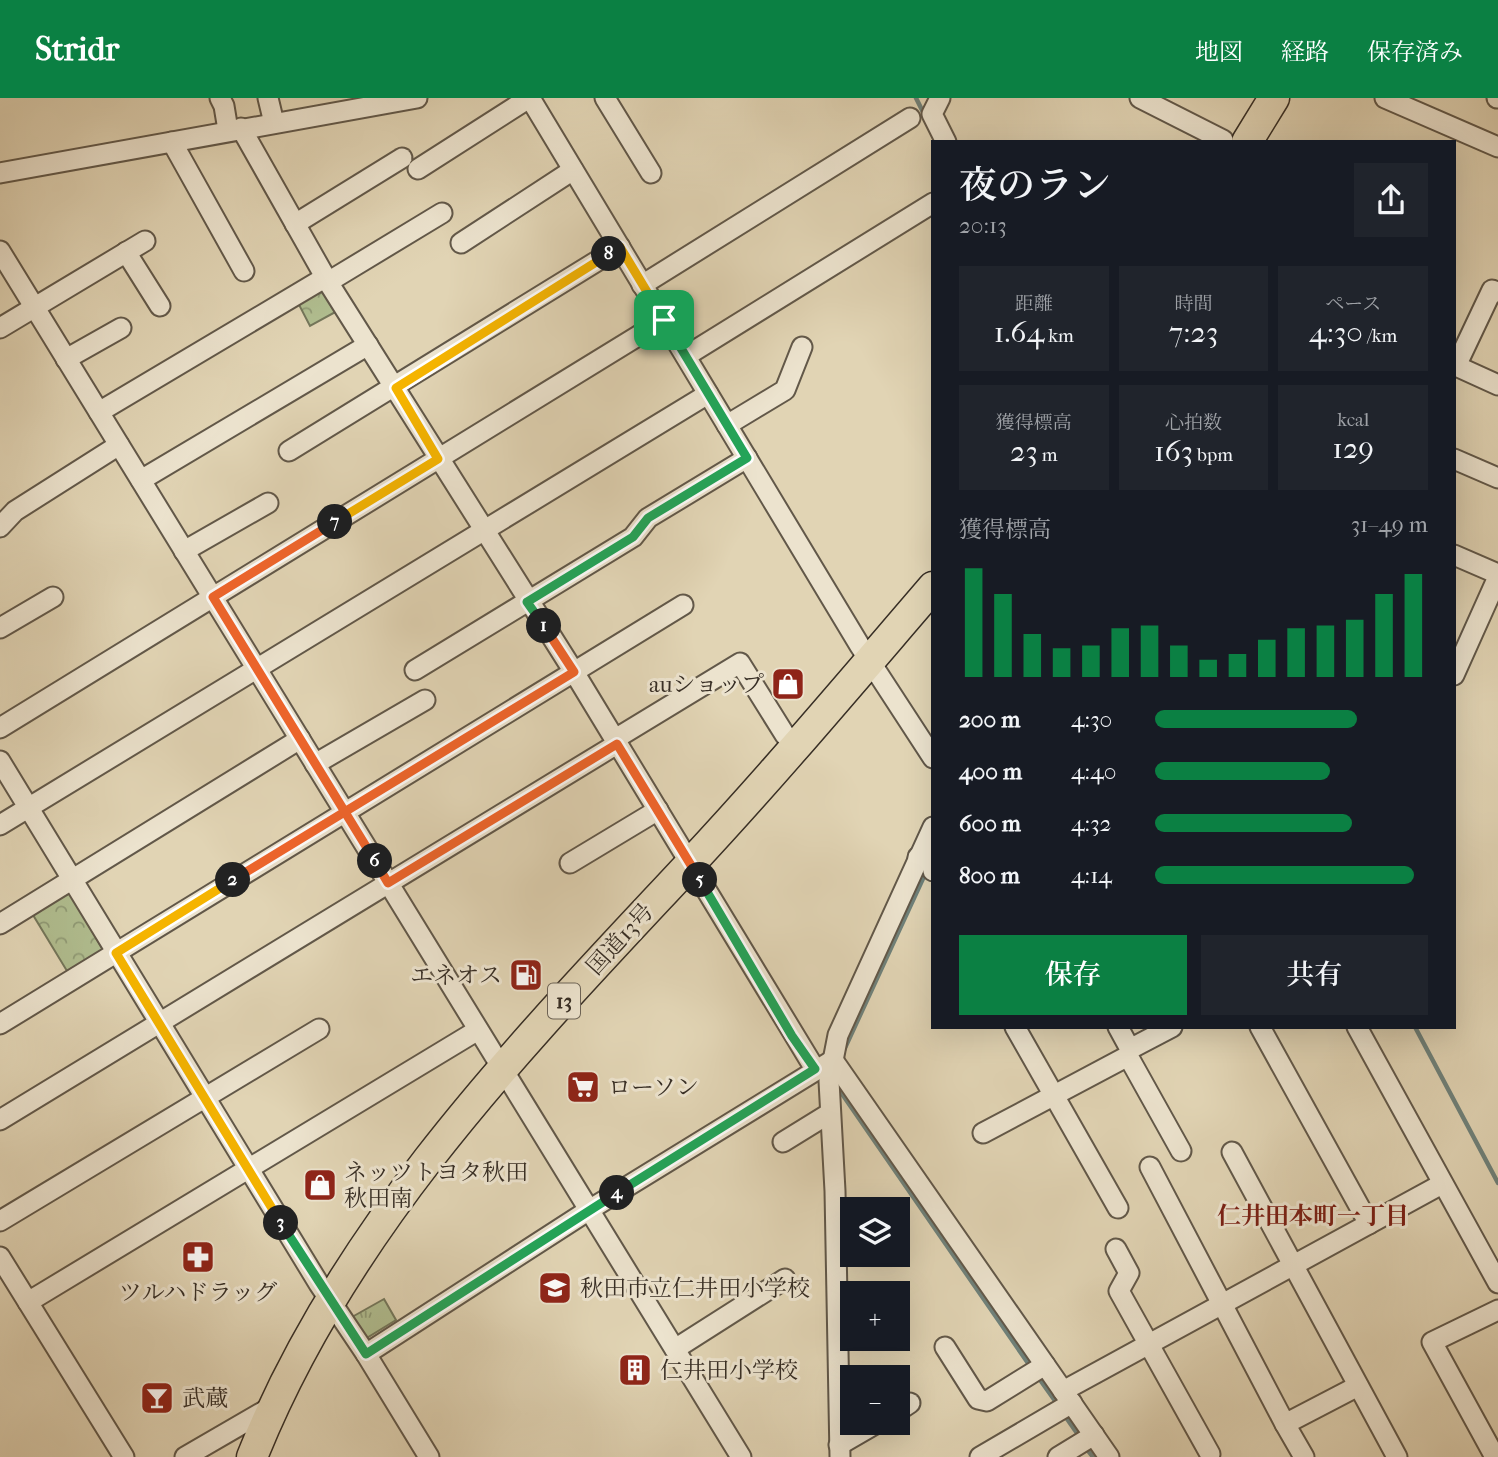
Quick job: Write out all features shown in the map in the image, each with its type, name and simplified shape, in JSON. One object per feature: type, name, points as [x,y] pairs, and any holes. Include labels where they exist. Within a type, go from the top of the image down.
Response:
[{"type":"highway","points":[[1236,140],[1274,98]]},
{"type":"highway","name":"国道13号","points":[[253,1457],[273,1406],[329,1300],[394,1200],[502,1070],[796,745],[931,589]]},
{"type":"street","points":[[220,98],[234,129],[527,602],[574,672],[792,1036],[815,1069]]},
{"type":"street","points":[[268,98],[274,123]]},
{"type":"street","points":[[0,173],[274,123],[367,102],[417,98]]},
{"type":"street","points":[[295,224],[529,98],[869,661],[931,755]]},
{"type":"street","points":[[605,98],[651,173]]},
{"type":"street","points":[[940,98],[932,114],[945,140]]},
{"type":"street","points":[[1140,98],[1233,140]]},
{"type":"street","points":[[1265,140],[1282,98]]},
{"type":"street","points":[[1385,98],[1423,106],[1498,147]]},
{"type":"street","points":[[642,285],[910,118]]},
{"type":"street","points":[[172,142],[244,271]]},
{"type":"street","points":[[461,243],[573,170]]},
{"type":"street","points":[[685,356],[931,204]]},
{"type":"street","points":[[99,412],[442,213]]},
{"type":"street","points":[[0,328],[145,241]]},
{"type":"street","points":[[289,451],[396,388],[620,247]]},
{"type":"street","points":[[0,251],[741,1457]]},
{"type":"street","points":[[126,252],[160,306]]},
{"type":"street","points":[[1456,363],[1492,290],[1498,292]]},
{"type":"street","points":[[0,728],[664,320]]},
{"type":"street","points":[[66,359],[121,328]]},
{"type":"street","points":[[141,480],[368,345]]},
{"type":"street","points":[[727,425],[785,390],[802,347]]},
{"type":"street","points":[[1456,365],[1498,385]]},
{"type":"street","points":[[0,825],[482,529],[708,394]]},
{"type":"street","points":[[0,527],[15,510],[119,445]]},
{"type":"street","points":[[415,670],[633,537],[648,518],[747,458]]},
{"type":"street","points":[[1456,459],[1498,478]]},
{"type":"street","points":[[184,551],[268,503]]},
{"type":"street","points":[[1456,556],[1498,575],[1458,655]]},
{"type":"street","points":[[0,628],[53,597]]},
{"type":"street","points":[[0,1024],[683,605]]},
{"type":"street","points":[[0,1121],[740,663],[785,735],[796,745]]},
{"type":"street","points":[[315,764],[425,700]]},
{"type":"street","points":[[0,924],[300,739]]},
{"type":"street","points":[[0,761],[247,1167],[429,1457]]},
{"type":"street","points":[[570,863],[658,810]]},
{"type":"street","points":[[839,1451],[835,1191],[829,1082],[838,1035],[928,861],[931,841]]},
{"type":"street","points":[[0,1221],[319,1029]]},
{"type":"street","points":[[1016,1029],[1118,1208]]},
{"type":"street","points":[[1119,1029],[1181,1151]]},
{"type":"street","points":[[983,1133],[1054,1096],[1169,1029]]},
{"type":"street","points":[[1260,1029],[1369,1224]]},
{"type":"street","points":[[1358,1029],[1498,1283]]},
{"type":"street","points":[[28,1302],[247,1167],[478,1030]]},
{"type":"street","points":[[366,1354],[589,1210],[833,1060]]},
{"type":"street","points":[[833,1060],[1109,1457]]},
{"type":"street","points":[[783,1142],[830,1113]]},
{"type":"street","points":[[1232,1152],[1397,1457]]},
{"type":"street","points":[[1150,1167],[1220,1306],[1304,1457]]},
{"type":"street","points":[[980,1457],[1149,1344],[1442,1184]]},
{"type":"street","points":[[1116,1249],[1129,1273],[1119,1291],[1210,1454]]},
{"type":"street","points":[[0,1257],[124,1457]]},
{"type":"street","points":[[675,1349],[785,1279]]},
{"type":"street","points":[[1491,1456],[1432,1342],[1498,1310]]},
{"type":"street","points":[[945,1347],[978,1399],[987,1401],[1045,1365]]},
{"type":"street","points":[[1285,1424],[1358,1386]]},
{"type":"street","points":[[186,1457],[273,1406]]},
{"type":"street","points":[[839,1451],[861,1435]]},
{"type":"street","points":[[1058,1457],[1094,1435]]},
{"type":"green space","points":[[317,287],[328,291],[339,310],[310,326],[296,299]]},
{"type":"green space","points":[[67,888],[103,950],[67,971],[30,910]]},
{"type":"green space","points":[[384,1299],[396,1320],[365,1339],[352,1317]]},
{"type":"waterway","points":[[916,98],[925,116]]},
{"type":"waterway","points":[[844,1050],[926,872]]},
{"type":"waterway","points":[[1416,1029],[1498,1183]]},
{"type":"waterway","points":[[840,1091],[1030,1366]]},
{"type":"waterway","points":[[1038,1377],[1058,1405]]},
{"type":"waterway","points":[[1065,1416],[1079,1436]]},
{"type":"waterway","points":[[1086,1448],[1093,1457]]},
{"type":"place","name":"auショップ","points":[[788,684]]},
{"type":"place","name":"エネオス","points":[[526,975]]},
{"type":"place","name":"ローソン","points":[[583,1087]]},
{"type":"place","name":"ネッツトヨタ秋田 秋田南","points":[[320,1185]]},
{"type":"place","name":"ツルハドラッグ","points":[[198,1257]]},
{"type":"place","name":"秋田市立仁井田小学校","points":[[555,1288]]},
{"type":"place","name":"仁井田小学校","points":[[635,1370]]},
{"type":"place","name":"武蔵","points":[[157,1398]]},
{"type":"district","name":"仁井田本町一丁目","points":[[1313,1216]]},
{"type":"route","points":[[664,320],[620,247],[396,388],[438,459],[213,597],[344,812],[388,883],[617,744],[792,1036],[815,1069],[366,1354],[319,1284],[116,953],[344,812],[574,672],[527,602],[633,537],[648,518],[747,458],[664,320]]}]
